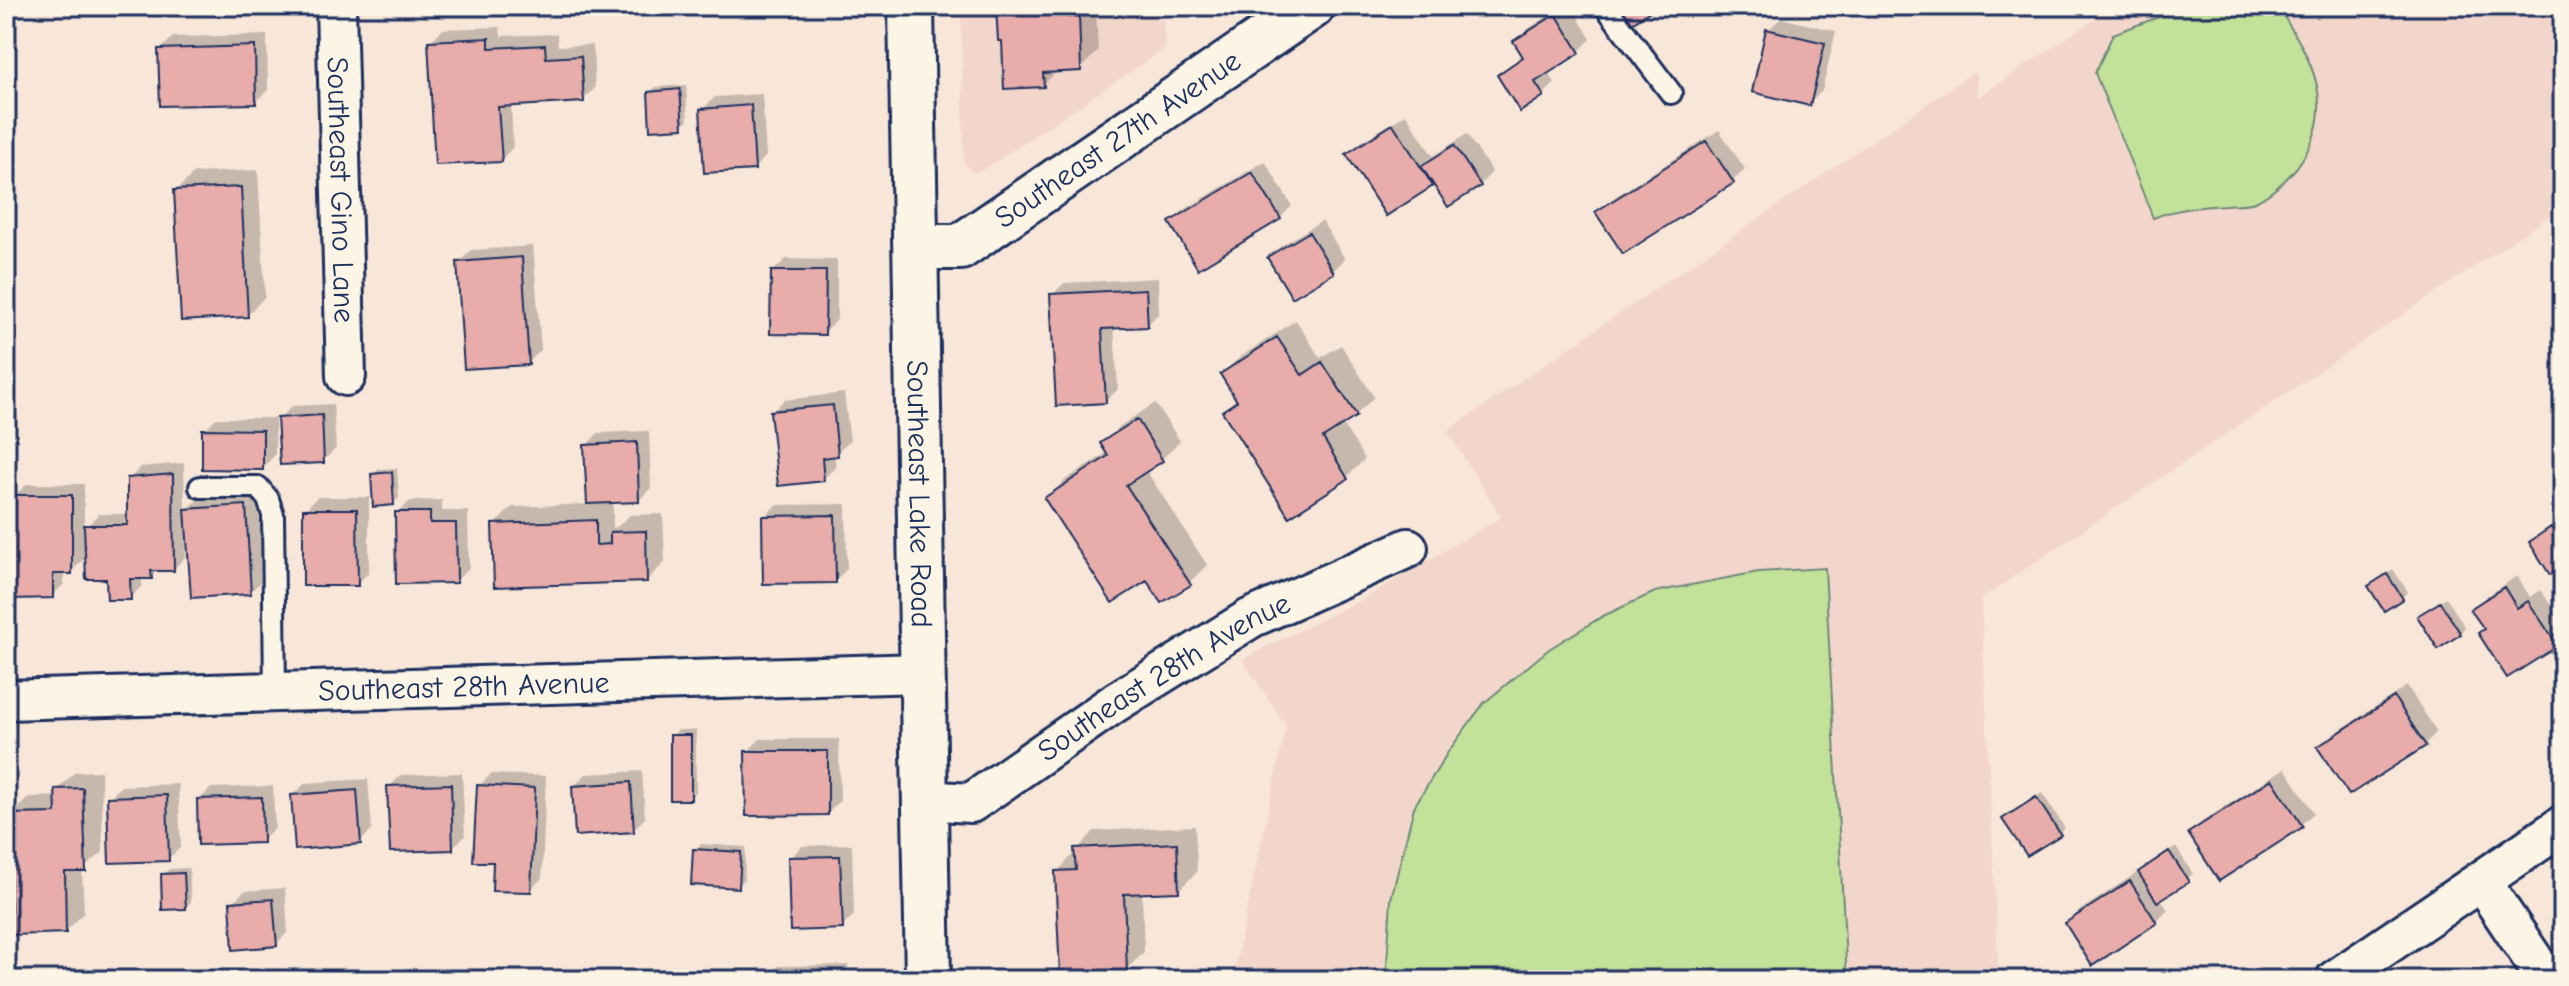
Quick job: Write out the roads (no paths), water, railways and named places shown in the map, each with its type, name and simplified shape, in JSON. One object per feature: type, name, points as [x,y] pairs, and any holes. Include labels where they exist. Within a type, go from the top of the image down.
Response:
[{"type":"street","name":"Southeast Gino Lane","points":[[336,6],[346,376]]},
{"type":"street","name":"Southeast Lake Road","points":[[911,6],[928,980]]},
{"type":"street","name":"Southeast 27th Avenue","points":[[917,247],[960,247],[1312,6]]},
{"type":"street","name":"Southeast 28th Avenue","points":[[924,800],[971,803],[1116,702],[1251,618],[1408,548]]},
{"type":"street","name":"Southeast 28th Avenue","points":[[6,700],[922,673]]},
{"type":"street","points":[[2335,980],[2563,825]]},
{"type":"street","points":[[2481,881],[2547,980]]},
{"type":"lane","points":[[1605,6],[1671,93]]},
{"type":"lane","points":[[200,487],[258,487],[268,499],[273,515],[275,692]]}]
